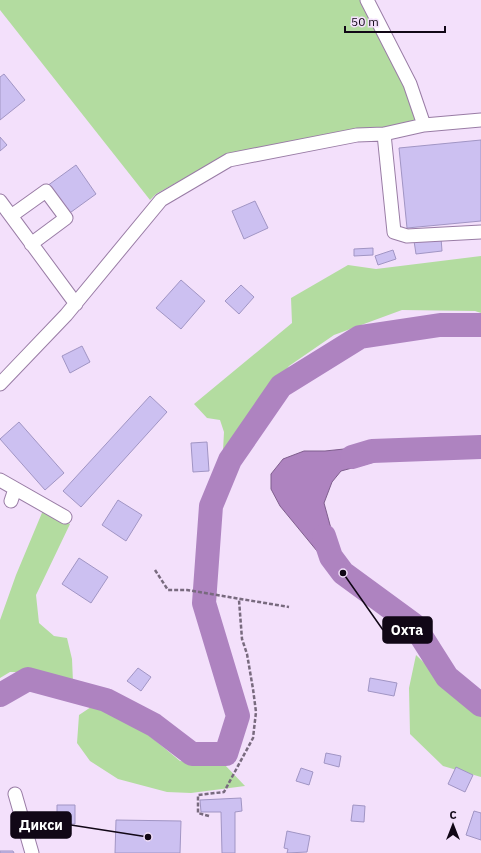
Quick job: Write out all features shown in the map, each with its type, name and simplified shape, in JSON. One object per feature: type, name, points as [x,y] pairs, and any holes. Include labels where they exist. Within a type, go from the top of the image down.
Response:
[{"type":"street","points":[[367,0],[410,84],[424,125]]},
{"type":"street","points":[[0,384],[76,304],[161,200],[229,160],[357,136],[384,134],[424,125],[481,120]]},
{"type":"street","points":[[384,134],[394,232],[407,236],[481,232]]},
{"type":"street","points":[[11,216],[46,191],[66,218],[31,244]]},
{"type":"street","points":[[0,201],[76,304]]},
{"type":"street","points":[[0,480],[13,495],[65,517]]},
{"type":"street","points":[[15,794],[32,853]]},
{"type":"path","points":[[155,570],[168,590],[187,590],[222,598],[289,607]]},
{"type":"path","points":[[209,816],[198,813],[198,795],[224,792],[253,738],[256,712],[247,654],[242,639],[239,600]]},
{"type":"green space","points":[[0,0],[367,0],[424,125],[224,156],[156,194],[150,200],[0,10]]},
{"type":"green space","points":[[481,256],[481,313],[475,311],[402,310],[334,335],[289,366],[223,451],[224,432],[220,420],[207,418],[194,404],[292,323],[291,298],[348,265],[376,269]]},
{"type":"green space","points":[[44,508],[70,524],[36,595],[39,623],[54,636],[67,638],[72,659],[73,682],[44,672],[10,672],[0,678],[0,620],[16,575]]},
{"type":"green space","points":[[416,655],[441,679],[452,685],[481,716],[481,777],[443,766],[410,734],[409,688]]},
{"type":"green space","points":[[94,705],[133,722],[180,761],[224,764],[245,786],[191,793],[167,792],[118,779],[90,761],[77,743],[79,715]]},
{"type":"shaded area","points":[[382,445],[385,459],[341,471],[332,482],[324,503],[341,565],[331,568],[280,506],[271,489],[271,474],[283,459],[304,451],[325,451]]},
{"type":"building","points":[[4,74],[25,100],[0,120],[0,77]]},
{"type":"building","points":[[0,137],[7,145],[0,151]]},
{"type":"building","points":[[481,140],[481,221],[407,228],[399,148]]},
{"type":"building","points":[[76,165],[96,194],[67,215],[47,186]]},
{"type":"building","points":[[255,201],[268,228],[244,239],[232,211]]},
{"type":"building","points":[[441,238],[442,251],[416,254],[414,241]]},
{"type":"building","points":[[373,248],[373,255],[354,256],[354,249]]},
{"type":"building","points":[[393,250],[396,259],[378,265],[375,256]]},
{"type":"building","points":[[181,280],[205,301],[181,329],[156,308]]},
{"type":"building","points":[[241,285],[254,297],[239,314],[225,301]]},
{"type":"building","points":[[82,346],[90,362],[70,373],[62,356]]},
{"type":"building","points":[[150,396],[167,412],[81,507],[63,491]]},
{"type":"building","points":[[19,422],[64,473],[45,490],[0,439]]},
{"type":"building","points":[[207,442],[209,471],[193,472],[191,443]]},
{"type":"building","points":[[118,500],[142,515],[126,541],[102,525]]},
{"type":"building","points":[[79,558],[108,577],[91,603],[62,584]]},
{"type":"building","points":[[138,668],[151,677],[141,691],[127,681]]},
{"type":"building","points":[[370,678],[397,683],[394,696],[368,691]]},
{"type":"building","points":[[326,753],[341,756],[339,767],[324,763]]},
{"type":"building","points":[[456,767],[473,775],[465,792],[448,784]]},
{"type":"building","points":[[301,768],[313,772],[309,785],[296,781]]},
{"type":"building","points":[[241,798],[242,811],[235,812],[235,853],[222,853],[221,812],[201,812],[200,800]]},
{"type":"building","points":[[57,805],[75,805],[75,824],[57,824]]},
{"type":"building","points":[[353,805],[365,806],[364,822],[351,821]]},
{"type":"building","points":[[474,811],[481,813],[481,840],[466,835]]},
{"type":"building","points":[[116,820],[181,821],[180,853],[115,853]]},
{"type":"building","points":[[287,831],[310,836],[307,852],[287,853],[288,849],[284,848]]},
{"type":"building","points":[[0,851],[13,851],[14,853],[0,853]]},
{"type":"waterway","points":[[0,695],[28,679],[106,700],[154,725],[192,754],[226,754],[238,716],[204,603],[211,506],[230,460],[281,386],[360,337],[440,325],[481,325]]},
{"type":"waterway","points":[[352,457],[372,451],[481,447]]},
{"type":"waterway","points":[[324,536],[331,557],[343,573],[414,625],[447,677],[481,705]]},
{"type":"place","name":"Охта","points":[[343,573]]},
{"type":"place","name":"Дикси","points":[[148,837]]}]
